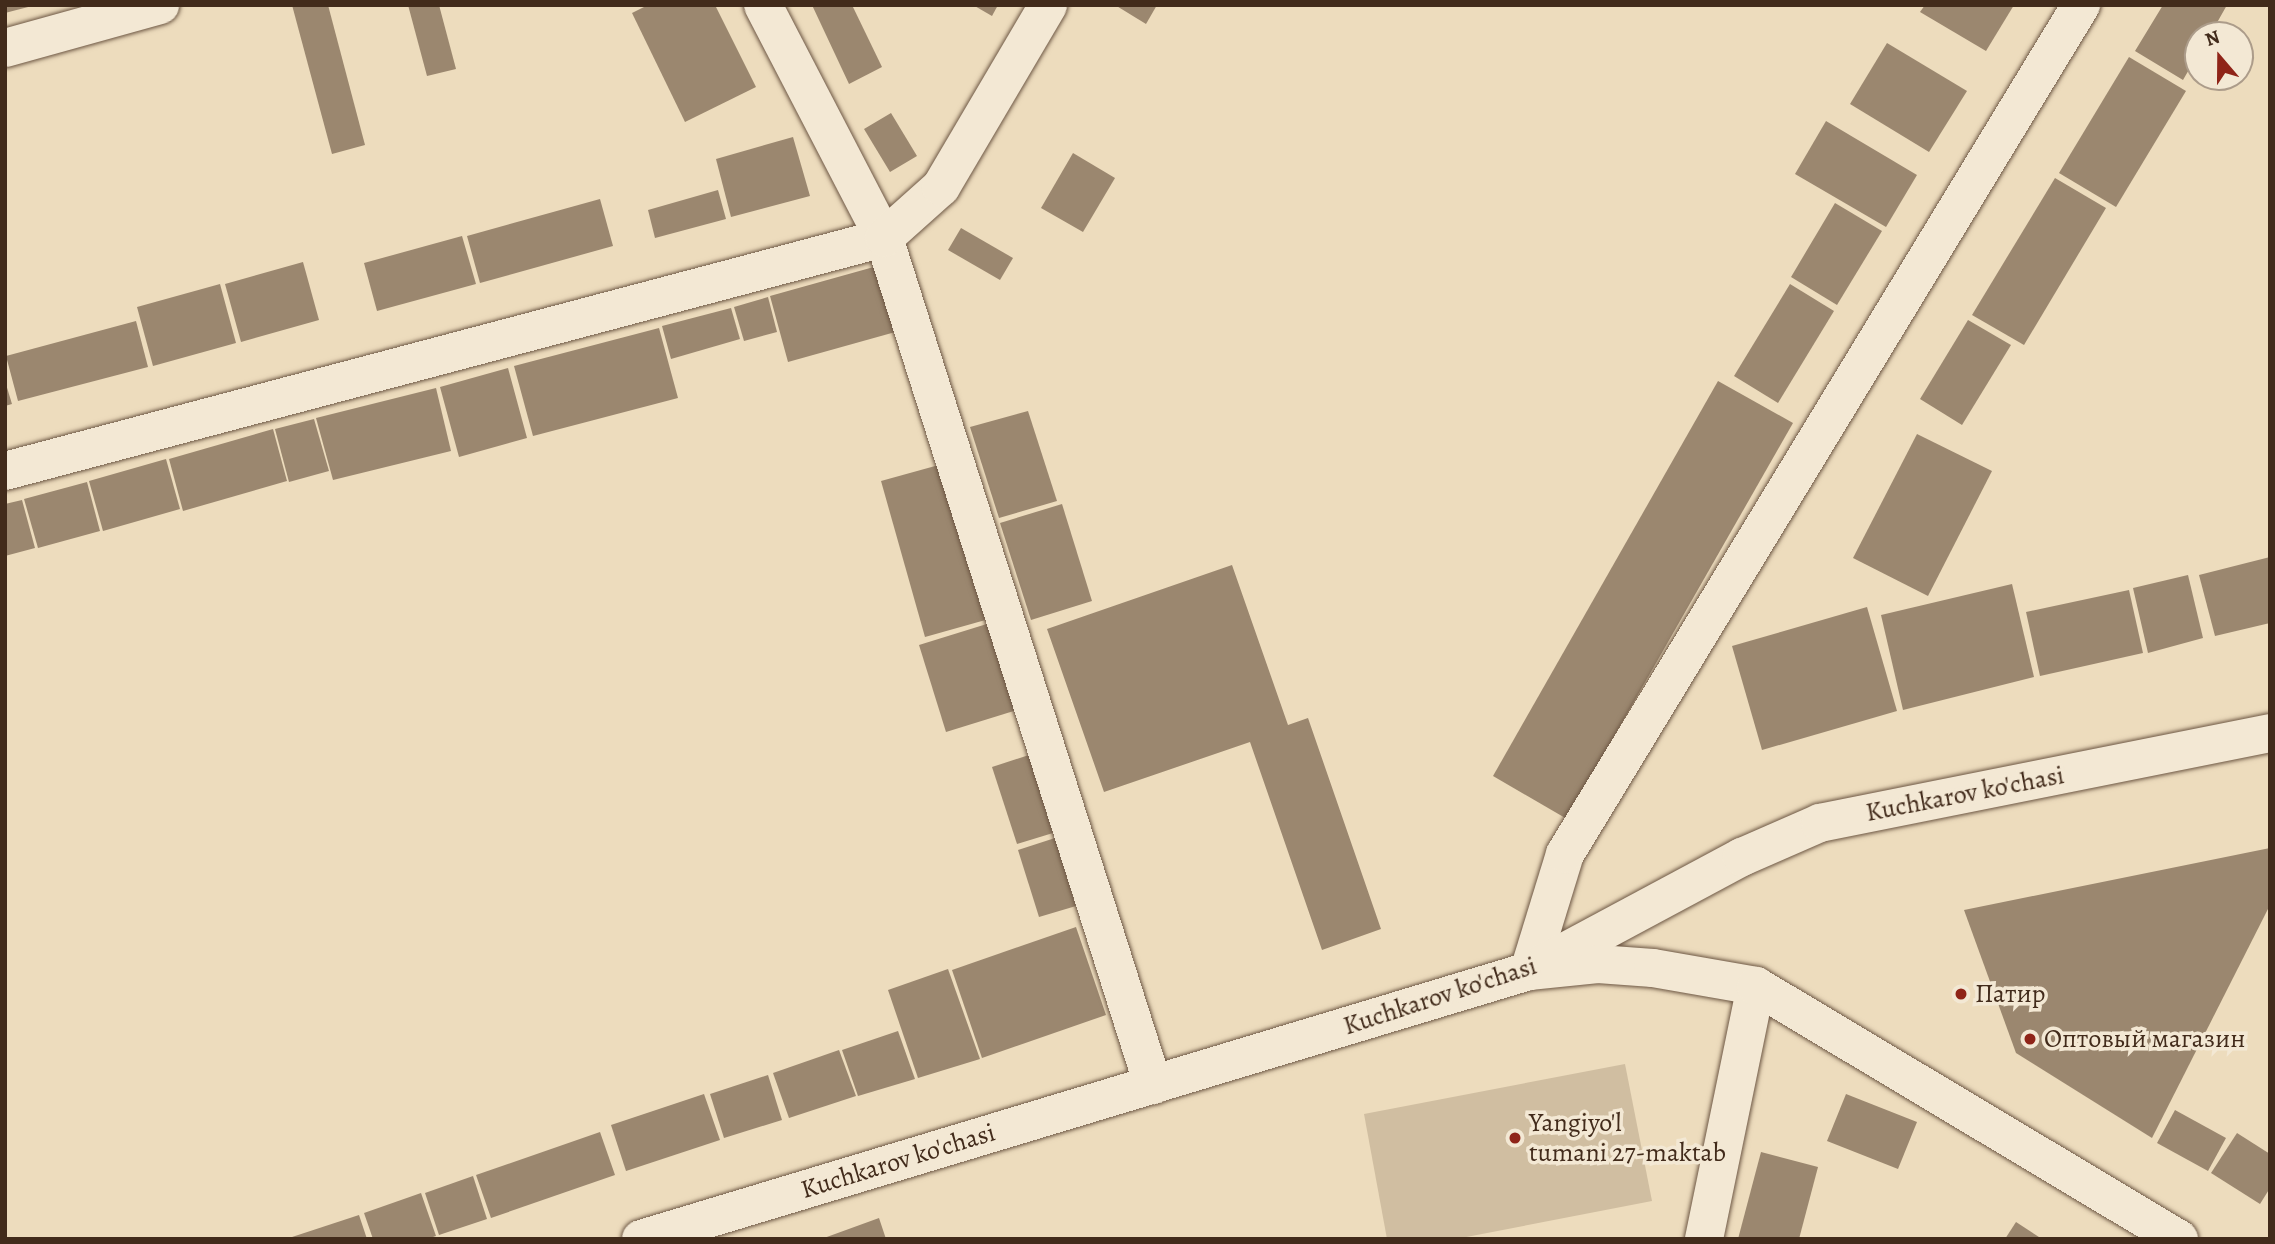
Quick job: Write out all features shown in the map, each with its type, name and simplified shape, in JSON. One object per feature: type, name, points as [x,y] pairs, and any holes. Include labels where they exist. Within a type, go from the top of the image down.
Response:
[{"type":"street","points":[[5,48],[160,5]]},
{"type":"street","points":[[763,5],[884,238],[1153,1085]]},
{"type":"street","points":[[5,471],[884,238],[941,187],[1048,5]]},
{"type":"street","points":[[2081,5],[1565,854],[1529,971],[1598,964],[1653,968],[1756,986],[2179,1239]]},
{"type":"street","name":"Kuchkarov ko'chasi","points":[[641,1239],[1529,971],[1742,857],[1820,823],[2270,733]]},
{"type":"street","points":[[1704,1239],[1756,986]]},
{"type":"shaded area","points":[[1625,1064],[1652,1201],[1456,1239],[1387,1239],[1364,1114]]},
{"type":"building","points":[[5,5],[32,5],[32,6],[5,13]]},
{"type":"building","points":[[292,5],[328,5],[365,145],[332,154]]},
{"type":"building","points":[[408,5],[439,5],[456,69],[427,76]]},
{"type":"building","points":[[648,5],[715,5],[756,87],[685,122],[632,13]]},
{"type":"building","points":[[812,5],[852,5],[882,67],[849,84]]},
{"type":"building","points":[[973,5],[998,5],[992,16]]},
{"type":"building","points":[[1115,5],[1157,5],[1146,24]]},
{"type":"building","points":[[1925,5],[2014,5],[1986,51],[1920,12]]},
{"type":"building","points":[[2163,5],[2227,5],[2218,21],[2184,21],[2183,80],[2135,51]]},
{"type":"building","points":[[1887,43],[1967,91],[1929,152],[1850,104]]},
{"type":"building","points":[[2129,57],[2186,91],[2116,207],[2059,173]]},
{"type":"building","points":[[891,113],[917,156],[890,172],[864,129]]},
{"type":"building","points":[[1826,121],[1917,175],[1886,227],[1795,174]]},
{"type":"building","points":[[793,137],[810,196],[731,217],[716,159]]},
{"type":"building","points":[[1073,153],[1115,178],[1083,232],[1041,208]]},
{"type":"building","points":[[2055,178],[2106,208],[2024,345],[1972,315]]},
{"type":"building","points":[[718,190],[726,219],[655,238],[648,210]]},
{"type":"building","points":[[600,199],[613,246],[480,283],[467,236]]},
{"type":"building","points":[[1835,203],[1882,231],[1837,305],[1791,277]]},
{"type":"building","points":[[961,228],[1013,258],[1000,280],[948,250]]},
{"type":"building","points":[[462,236],[476,284],[377,311],[364,263]]},
{"type":"building","points":[[303,262],[319,320],[241,342],[225,284]]},
{"type":"building","points":[[888,263],[906,329],[788,362],[770,296]]},
{"type":"building","points":[[220,284],[236,343],[153,366],[137,307]]},
{"type":"building","points":[[1790,284],[1834,311],[1778,403],[1734,376]]},
{"type":"building","points":[[768,297],[777,332],[744,341],[734,307]]},
{"type":"building","points":[[731,308],[740,339],[671,359],[662,326]]},
{"type":"building","points":[[1968,320],[2011,345],[1962,425],[1920,399]]},
{"type":"building","points":[[136,321],[148,367],[18,401],[6,356]]},
{"type":"building","points":[[659,328],[678,398],[533,436],[514,366]]},
{"type":"building","points":[[508,368],[527,438],[459,457],[440,387]]},
{"type":"building","points":[[5,381],[12,404],[5,406]]},
{"type":"building","points":[[1718,381],[1793,423],[1567,819],[1493,776]]},
{"type":"building","points":[[436,388],[451,451],[333,480],[316,418]]},
{"type":"building","points":[[1028,411],[1057,501],[999,518],[970,427]]},
{"type":"building","points":[[314,419],[329,471],[289,482],[275,429]]},
{"type":"building","points":[[273,429],[287,481],[183,511],[169,459]]},
{"type":"building","points":[[1917,434],[1992,471],[1928,596],[1853,558]]},
{"type":"building","points":[[166,459],[180,509],[103,531],[89,481]]},
{"type":"building","points":[[946,463],[989,619],[925,637],[881,481]]},
{"type":"building","points":[[87,482],[100,531],[38,548],[24,499]]},
{"type":"building","points":[[22,500],[35,548],[5,556],[5,504]]},
{"type":"building","points":[[1062,504],[1092,601],[1031,620],[1000,523]]},
{"type":"building","points":[[2270,557],[2270,623],[2215,636],[2199,575]]},
{"type":"building","points":[[1232,565],[1288,725],[1308,718],[1381,929],[1322,950],[1250,742],[1104,792],[1047,629]]},
{"type":"building","points":[[2188,575],[2203,638],[2148,653],[2133,588]]},
{"type":"building","points":[[2012,584],[2034,677],[1903,710],[1881,615]]},
{"type":"building","points":[[2129,590],[2143,653],[2040,676],[2026,612]]},
{"type":"building","points":[[1867,607],[1897,711],[1762,750],[1732,646]]},
{"type":"building","points":[[990,623],[1017,710],[946,732],[919,645]]},
{"type":"building","points":[[1029,755],[1053,833],[1017,844],[992,767]]},
{"type":"building","points":[[1055,838],[1076,906],[1039,917],[1018,850]]},
{"type":"building","points":[[2270,848],[2270,905],[2152,1138],[2016,1053],[1964,910]]},
{"type":"building","points":[[1076,927],[1106,1015],[982,1058],[952,970]]},
{"type":"building","points":[[948,969],[980,1059],[918,1078],[888,990]]},
{"type":"building","points":[[898,1031],[915,1079],[858,1096],[842,1050]]},
{"type":"building","points":[[839,1050],[856,1096],[789,1118],[773,1073]]},
{"type":"building","points":[[768,1075],[782,1120],[724,1138],[710,1094]]},
{"type":"building","points":[[704,1094],[720,1140],[626,1171],[611,1125]]},
{"type":"building","points":[[1846,1094],[1917,1122],[1898,1169],[1827,1141]]},
{"type":"building","points":[[2175,1110],[2226,1138],[2208,1171],[2157,1143]]},
{"type":"building","points":[[600,1132],[615,1175],[491,1218],[476,1175]]},
{"type":"building","points":[[2237,1133],[2270,1154],[2270,1188],[2260,1204],[2211,1173]]},
{"type":"building","points":[[1761,1152],[1818,1167],[1799,1239],[1738,1239]]},
{"type":"building","points":[[473,1176],[487,1219],[439,1235],[425,1193]]},
{"type":"building","points":[[421,1193],[436,1236],[427,1239],[373,1239],[364,1213]]},
{"type":"building","points":[[359,1215],[367,1239],[289,1239],[289,1238]]},
{"type":"building","points":[[879,1218],[886,1239],[824,1239],[824,1238]]},
{"type":"building","points":[[2016,1222],[2042,1239],[2005,1239]]},
{"type":"place","name":"Патир","points":[[1961,994]]},
{"type":"place","name":"Оптовый магазин","points":[[2030,1039]]},
{"type":"place","name":"Yangiyo'l tumani 27-maktab","points":[[1515,1138]]}]
